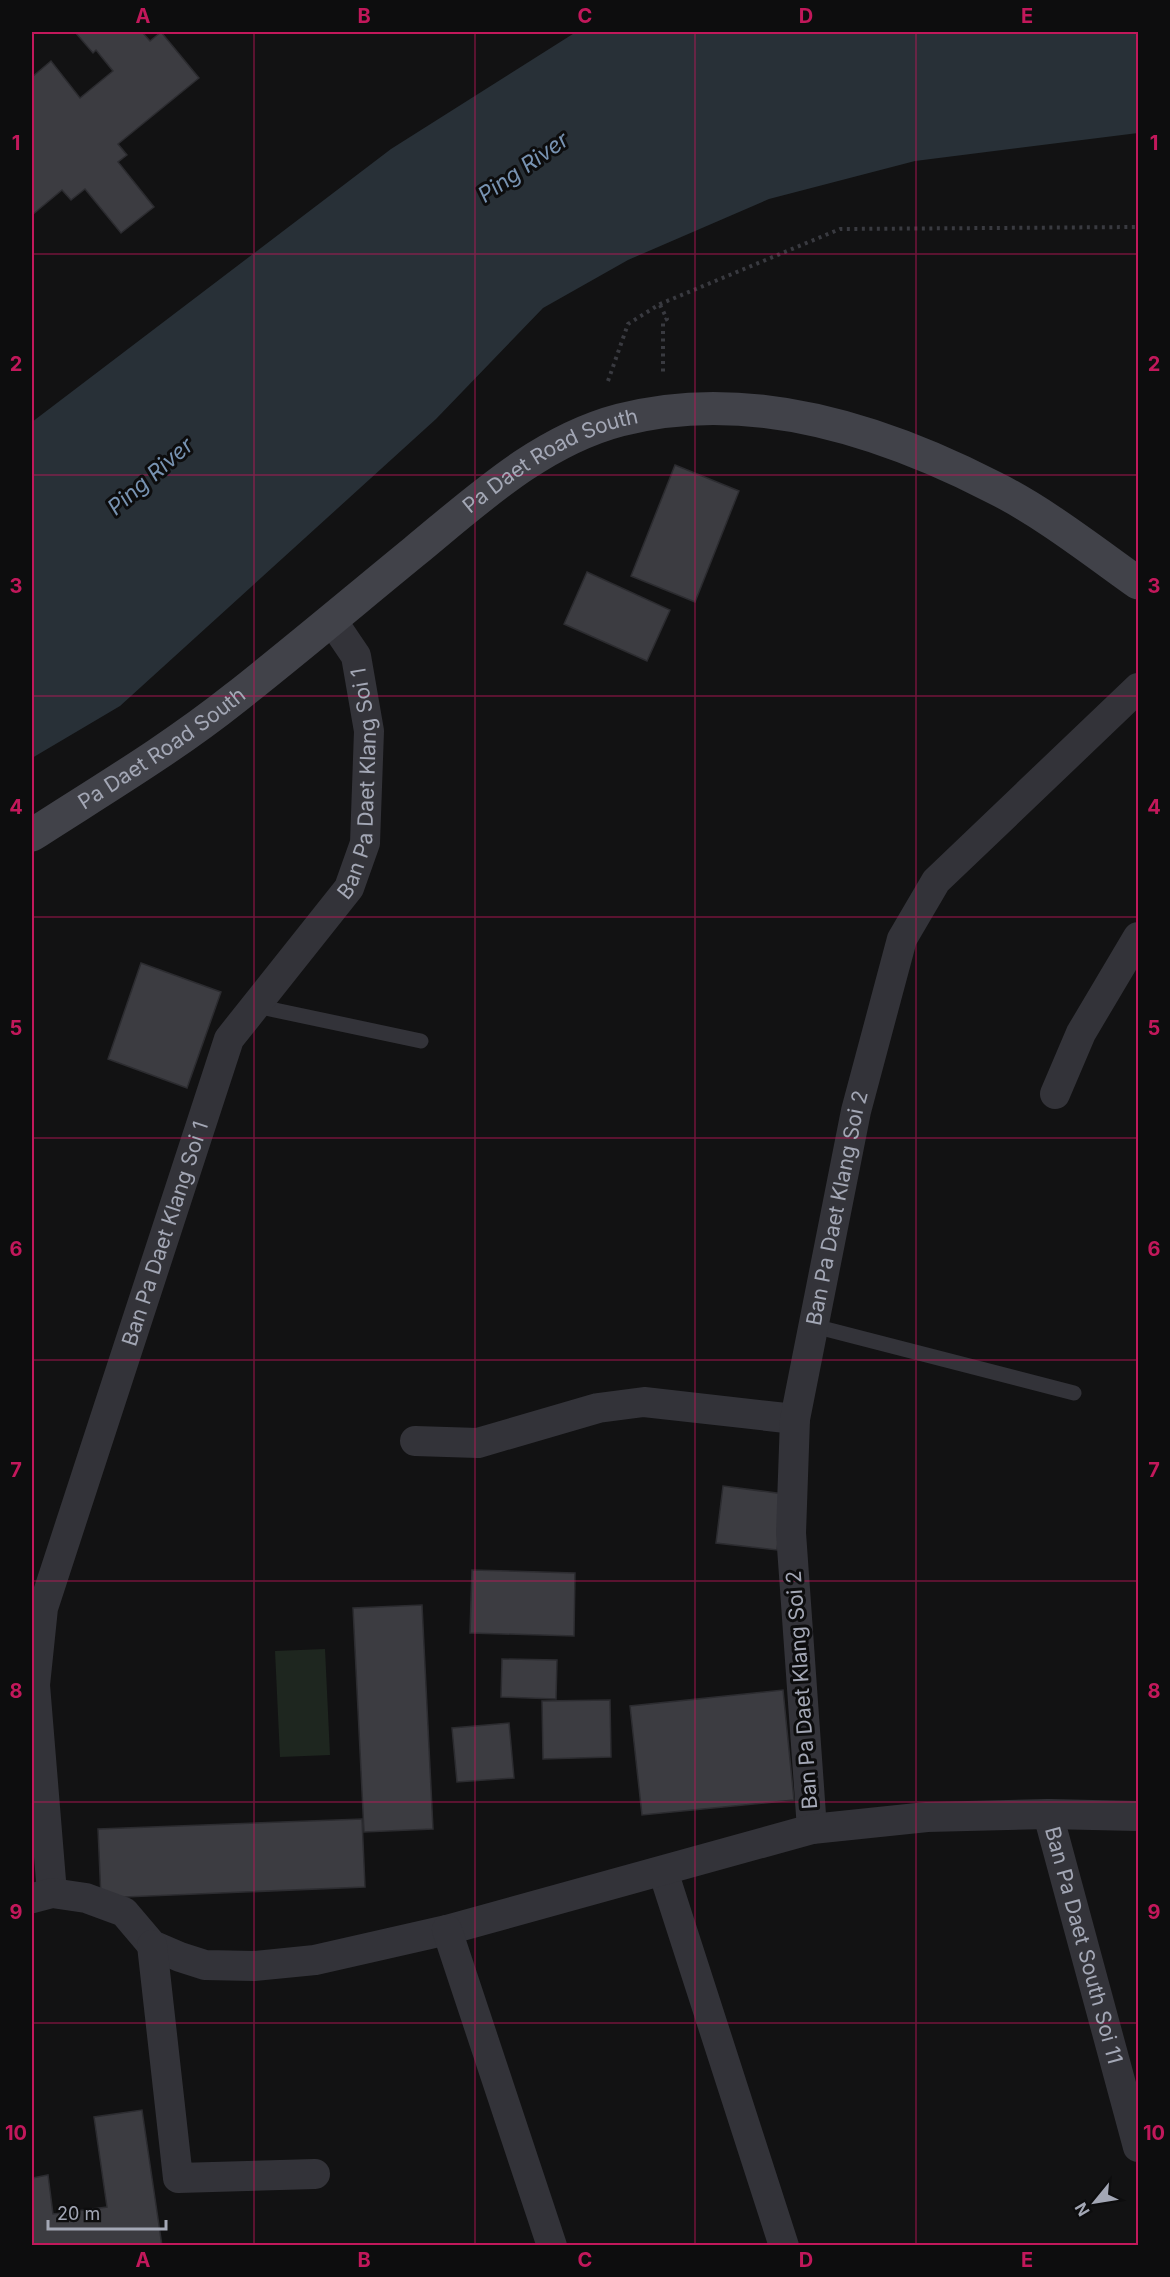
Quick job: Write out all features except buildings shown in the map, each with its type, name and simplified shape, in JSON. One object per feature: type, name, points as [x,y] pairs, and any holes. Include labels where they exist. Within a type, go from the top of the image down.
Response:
[{"type":"street","name":"Pa Daet Road South","points":[[32,835],[154,757],[232,700],[511,472],[579,435],[618,421],[663,411],[723,407],[761,410],[818,422],[923,456],[996,488],[1138,583]]},
{"type":"street","name":"Ban Pa Daet Klang Soi 1","points":[[42,1896],[35,1685],[44,1608],[229,1040],[349,888],[365,843],[369,731],[356,656],[331,619]]},
{"type":"street","name":"Ban Pa Daet Klang Soi 2","points":[[812,1830],[791,1533],[795,1419],[856,1111],[902,939],[936,881],[1138,688]]},
{"type":"street","points":[[1055,1094],[1081,1033],[1138,937]]},
{"type":"street","points":[[415,1441],[478,1443],[598,1408],[644,1402],[795,1419]]},
{"type":"street","points":[[42,1896],[86,1898],[124,1912],[152,1944],[205,1965],[254,1966],[315,1960],[447,1930],[812,1830],[927,1817],[1048,1814],[1138,1816]]},
{"type":"street","name":"Ban Pa Daet South Soi 11","points":[[1048,1814],[1138,2147]]},
{"type":"street","points":[[663,1871],[784,2246]]},
{"type":"street","points":[[447,1930],[552,2246]]},
{"type":"street","points":[[152,1944],[178,2178],[315,2174]]},
{"type":"lane","points":[[256,1006],[421,1041]]},
{"type":"lane","points":[[814,1326],[1074,1394]]},
{"type":"path","points":[[608,381],[628,324],[660,304],[840,229],[1138,226]]},
{"type":"path","points":[[660,304],[667,319],[663,321],[663,411]]},
{"type":"shaded area","points":[[325,1649],[330,1755],[280,1757],[275,1651]]},
{"type":"water","name":"Ping River","points":[[576,32],[1138,32],[1138,133],[915,161],[769,199],[628,260],[543,308],[436,419],[120,706],[32,758],[32,422],[391,149]]}]
